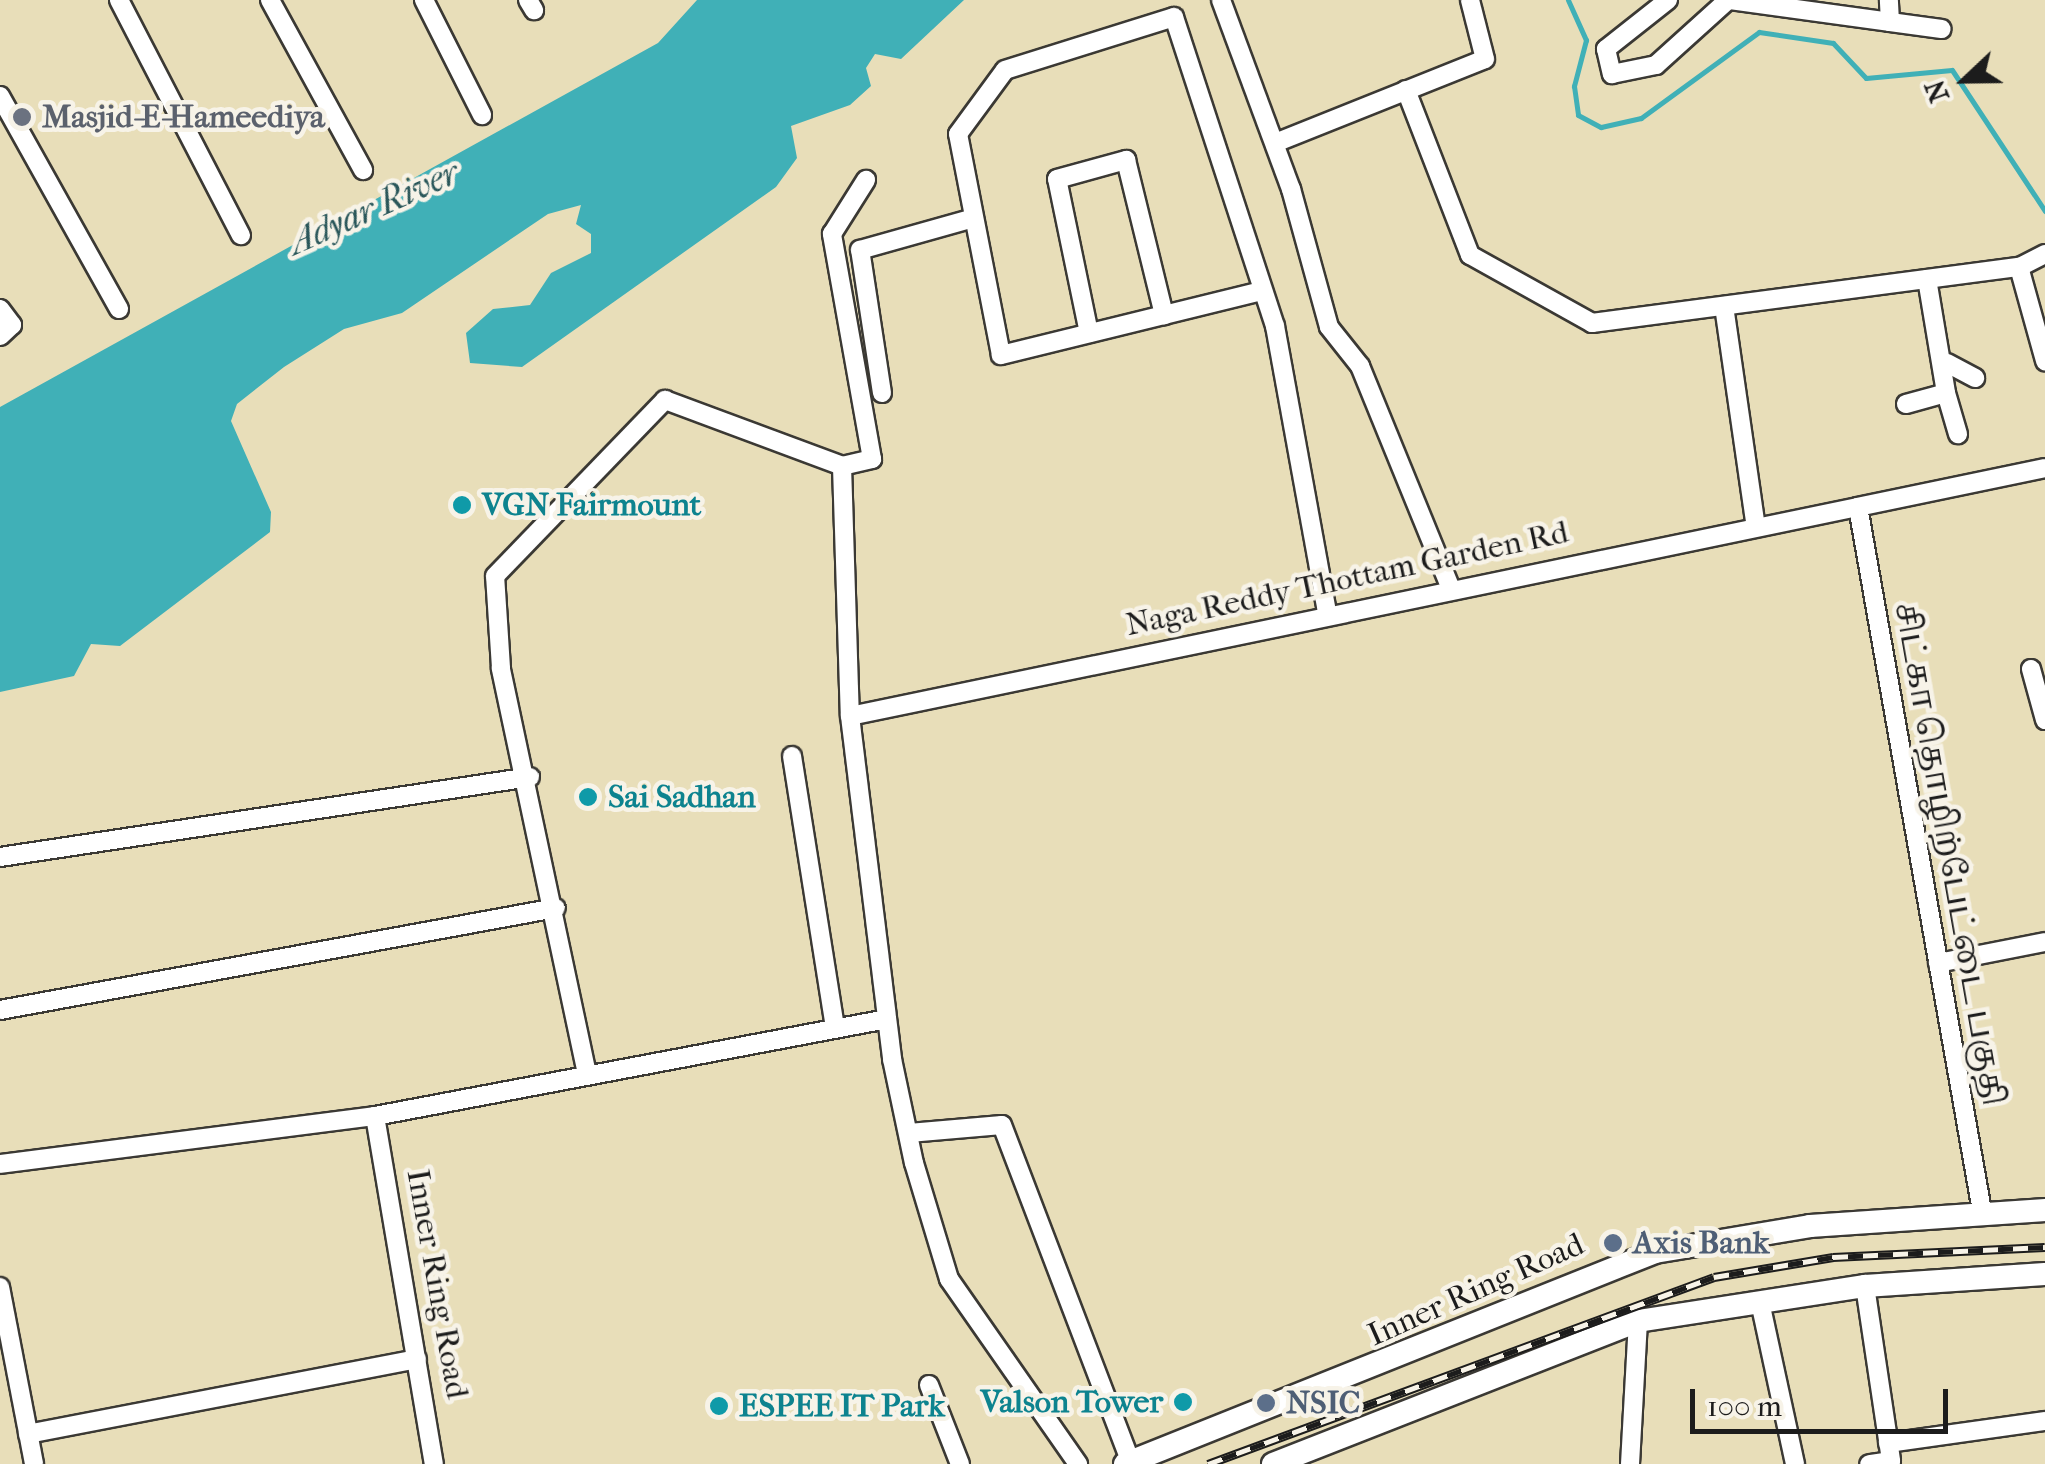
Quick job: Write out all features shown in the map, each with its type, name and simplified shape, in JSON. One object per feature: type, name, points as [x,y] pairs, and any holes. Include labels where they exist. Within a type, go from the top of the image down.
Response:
[{"type":"main road","name":"Inner Ring Road","points":[[1128,1463],[1655,1252],[1982,1212],[2045,1210]]},
{"type":"main road","points":[[1274,1464],[1638,1322],[1864,1286],[2045,1274]]},
{"type":"street","points":[[119,0],[240,235]]},
{"type":"street","points":[[270,0],[362,170]]},
{"type":"street","points":[[424,0],[482,115]]},
{"type":"street","points":[[1221,0],[1276,143],[1329,327],[1360,366],[1450,586]]},
{"type":"street","points":[[1276,143],[1485,58],[1470,0]]},
{"type":"street","points":[[1668,0],[1606,50],[1612,74],[1656,64],[1719,4],[1942,29]]},
{"type":"street","points":[[1889,0],[1890,22]]},
{"type":"street","points":[[1262,291],[1001,354],[958,134],[1005,70],[1174,16],[1262,291],[1327,613]]},
{"type":"street","points":[[1406,90],[1470,255],[1592,324],[2019,267],[2045,254]]},
{"type":"street","points":[[0,96],[119,308]]},
{"type":"street","points":[[1089,333],[1057,180],[1126,160],[1164,315]]},
{"type":"street","points":[[587,1074],[530,777],[501,668],[495,576],[666,400],[842,466],[872,459],[832,234],[866,180]]},
{"type":"street","points":[[882,394],[860,250],[974,218]]},
{"type":"street","points":[[2019,267],[2045,361]]},
{"type":"street","points":[[1927,279],[1947,364],[1946,393],[1958,434]]},
{"type":"street","points":[[1724,306],[1756,527]]},
{"type":"street","points":[[0,309],[12,325],[0,336]]},
{"type":"street","points":[[1947,364],[1975,378]]},
{"type":"street","points":[[1906,404],[1946,393]]},
{"type":"street","points":[[842,466],[850,716],[887,1019],[909,1133],[938,1253],[1078,1464]]},
{"type":"street","name":"Naga Reddy Thottam Garden Rd","points":[[850,716],[1450,586],[2045,468]]},
{"type":"street","name":"சிட்கா தொழிற்பேட்டை பகுதி","points":[[1858,507],[1982,1212]]},
{"type":"street","points":[[2030,669],[2045,720]]},
{"type":"street","points":[[792,756],[834,1028]]},
{"type":"street","points":[[0,857],[530,777]]},
{"type":"street","points":[[0,1010],[556,908]]},
{"type":"street","points":[[1938,963],[2045,942]]},
{"type":"street","points":[[0,1164],[375,1116],[887,1019]]},
{"type":"street","name":"Inner Ring Road","points":[[375,1116],[434,1464]]},
{"type":"street","points":[[909,1133],[1002,1126],[1128,1463]]},
{"type":"street","points":[[1864,1286],[1890,1452]]},
{"type":"street","points":[[0,1287],[34,1464]]},
{"type":"street","points":[[1760,1302],[1795,1464]]},
{"type":"street","points":[[1630,1464],[1638,1322]]},
{"type":"street","points":[[28,1434],[418,1359]]},
{"type":"street","points":[[929,1385],[960,1464]]},
{"type":"street","points":[[1869,1464],[1890,1452],[2045,1421]]},
{"type":"water","name":"Adyar River","points":[[697,0],[964,0],[901,59],[875,54],[866,68],[871,86],[850,105],[791,126],[797,158],[776,187],[522,367],[470,363],[466,333],[493,309],[530,305],[551,273],[591,253],[591,234],[576,224],[581,205],[548,214],[402,313],[344,329],[284,367],[237,404],[231,421],[271,512],[270,532],[120,646],[91,644],[74,676],[0,692],[0,407],[658,43]]},
{"type":"waterway","points":[[1568,0],[1586,40],[1574,86],[1578,115],[1601,127],[1641,118],[1759,32],[1833,43],[1866,78],[1952,70],[2045,211]]},
{"type":"railway","points":[[1208,1464],[1714,1277],[1833,1257],[2045,1247]]},
{"type":"place","name":"Masjid-E-Hameediya","points":[[22,117]]},
{"type":"place","name":"VGN Fairmount","points":[[462,505]]},
{"type":"place","name":"Sai Sadhan","points":[[588,797]]},
{"type":"place","name":"Axis Bank","points":[[1613,1243]]},
{"type":"place","name":"Valson Tower","points":[[1183,1402]]},
{"type":"place","name":"NSIC","points":[[1266,1403]]},
{"type":"place","name":"ESPEE IT Park","points":[[719,1406]]}]
